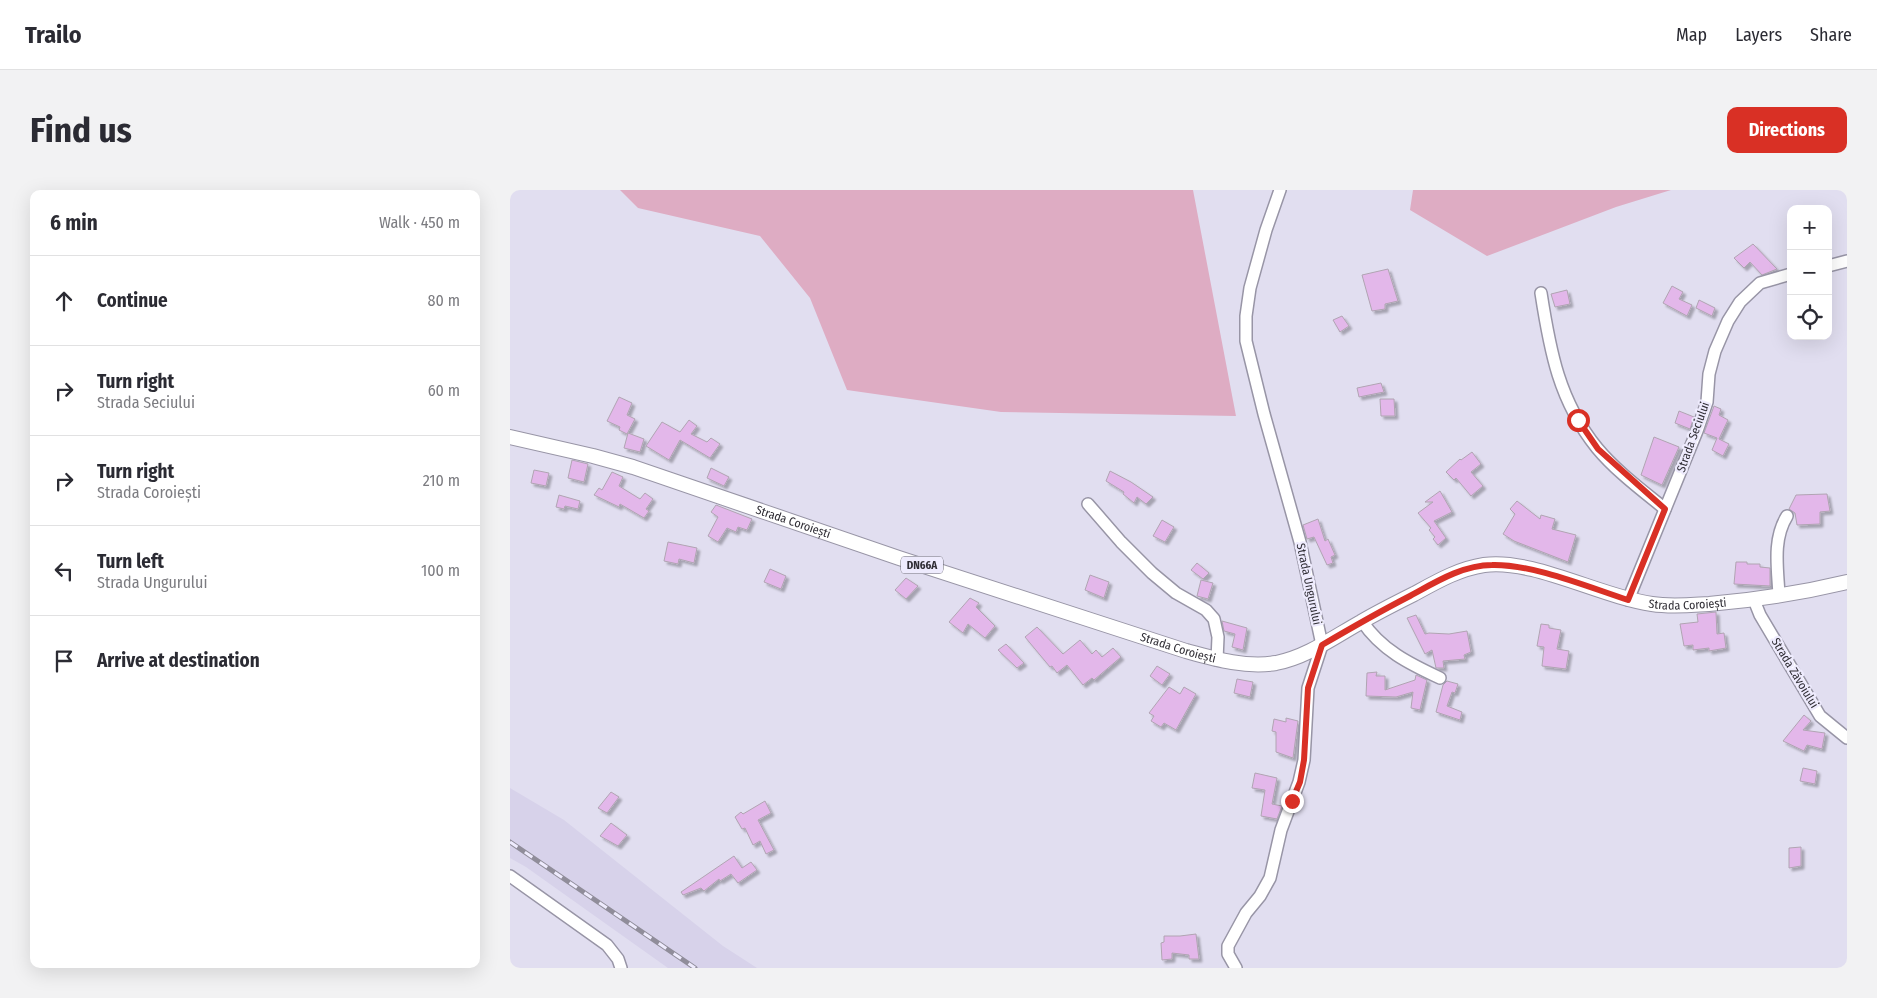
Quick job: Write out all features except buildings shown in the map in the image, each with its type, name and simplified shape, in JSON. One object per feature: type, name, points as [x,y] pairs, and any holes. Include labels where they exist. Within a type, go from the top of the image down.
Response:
[{"type":"main road","name":"Strada Coroiești","points":[[510,437],[633,467],[908,561],[1217,660],[1244,664],[1275,663],[1303,654],[1442,578],[1467,569],[1492,565],[1512,566],[1540,572],[1628,600],[1654,605],[1754,600],[1847,582]]},
{"type":"street","name":"Strada Ungurului","points":[[1280,190],[1266,230],[1250,288],[1246,316],[1246,341],[1264,414],[1327,642]]},
{"type":"street","points":[[1832,265],[1847,261]]},
{"type":"street","name":"Strada Seciului","points":[[1628,600],[1704,412],[1707,402],[1709,374],[1715,350],[1728,321],[1740,302],[1760,283],[1787,275]]},
{"type":"street","points":[[1542,293],[1550,348],[1561,387],[1578,420],[1598,449],[1665,509]]},
{"type":"street","points":[[1088,504],[1121,542],[1152,573],[1176,593],[1206,610],[1214,620],[1218,637],[1217,660]]},
{"type":"street","points":[[1779,596],[1777,552],[1780,527],[1787,516]]},
{"type":"street","name":"Strada Zăvoiului","points":[[1754,600],[1760,615],[1820,716],[1847,738]]},
{"type":"street","points":[[1362,621],[1373,636],[1386,648],[1410,664],[1440,678]]},
{"type":"street","points":[[1236,968],[1228,954],[1228,946],[1246,913],[1260,896],[1270,878],[1280,830],[1300,782],[1304,760],[1308,688],[1327,642]]},
{"type":"street","points":[[510,876],[607,945],[618,958],[621,968]]},
{"type":"shaded area","points":[[620,190],[1193,190],[1236,416],[1001,412],[847,390],[810,298],[760,236],[638,208]]},
{"type":"shaded area","points":[[1413,190],[1671,190],[1616,207],[1487,256],[1410,210]]},
{"type":"shaded area","points":[[510,788],[564,820],[723,946],[757,968],[668,968],[526,867],[510,858]]},
{"type":"railway","points":[[510,842],[695,968]]},
{"type":"route","points":[[1292,801],[1300,782],[1304,760],[1308,688],[1322,645],[1362,621],[1442,578],[1484,565],[1525,568],[1628,600],[1665,509],[1598,449],[1578,420]]}]
